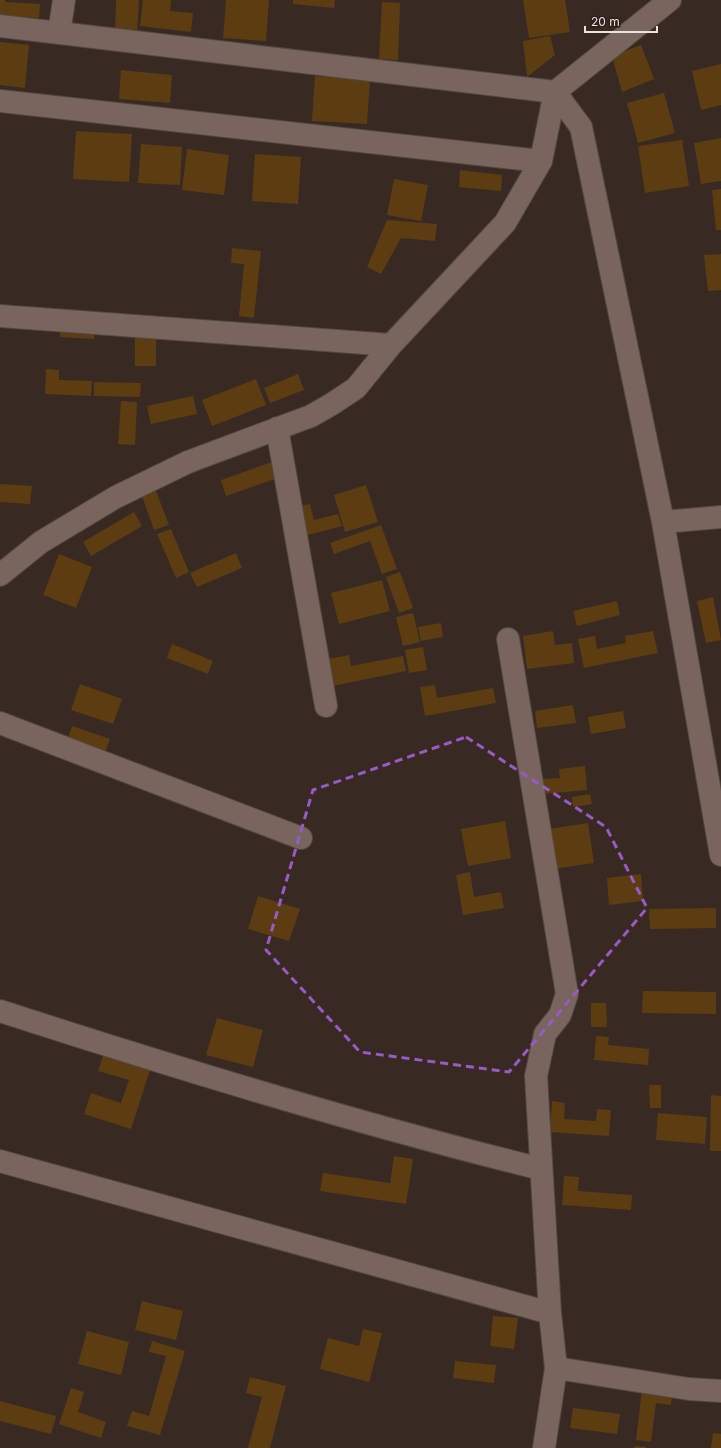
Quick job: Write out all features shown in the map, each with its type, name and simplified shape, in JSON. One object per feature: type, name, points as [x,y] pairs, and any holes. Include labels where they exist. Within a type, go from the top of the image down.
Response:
[{"type":"street","points":[[59,33],[64,0]]},
{"type":"street","points":[[2,571],[41,542],[116,497],[188,462],[322,410],[356,388],[391,345],[505,223],[541,161],[555,92],[670,0]]},
{"type":"street","points":[[0,26],[555,92],[581,127],[663,522],[721,855]]},
{"type":"street","points":[[0,101],[541,161]]},
{"type":"street","points":[[0,316],[391,345]]},
{"type":"street","points":[[277,428],[326,706]]},
{"type":"street","points":[[663,522],[721,517]]},
{"type":"street","points":[[508,639],[567,994],[560,1015],[545,1034],[536,1076],[550,1313],[556,1368],[544,1448]]},
{"type":"street","points":[[0,723],[301,838]]},
{"type":"street","points":[[0,1011],[192,1072],[432,1142],[541,1169]]},
{"type":"street","points":[[0,1161],[550,1313]]},
{"type":"street","points":[[556,1368],[689,1389],[721,1390]]},
{"type":"highlighted area","points":[[466,737],[606,827],[647,908],[509,1072],[360,1052],[266,950],[313,790]]},
{"type":"building","points":[[0,0],[5,0],[5,2],[40,4],[39,18],[0,16]]},
{"type":"building","points":[[116,0],[139,0],[137,32],[115,30]]},
{"type":"building","points":[[143,0],[171,0],[170,11],[193,13],[191,32],[140,26]]},
{"type":"building","points":[[226,0],[269,0],[266,41],[223,38]]},
{"type":"building","points":[[293,0],[335,0],[334,8],[293,4]]},
{"type":"building","points":[[523,0],[565,0],[570,32],[529,38]]},
{"type":"building","points":[[382,2],[400,3],[398,60],[379,59]]},
{"type":"building","points":[[550,36],[555,55],[527,77],[523,41]]},
{"type":"building","points":[[0,42],[29,45],[25,88],[0,85]]},
{"type":"building","points":[[641,45],[654,79],[622,92],[612,56]]},
{"type":"building","points":[[721,64],[721,105],[701,110],[692,71]]},
{"type":"building","points":[[121,70],[172,75],[170,103],[119,99]]},
{"type":"building","points":[[315,76],[370,79],[367,124],[312,121]]},
{"type":"building","points":[[664,93],[675,133],[638,143],[627,103]]},
{"type":"building","points":[[76,131],[132,134],[129,182],[73,179]]},
{"type":"building","points":[[721,138],[721,181],[701,184],[694,143]]},
{"type":"building","points":[[682,140],[689,186],[645,193],[638,146]]},
{"type":"building","points":[[141,144],[182,147],[180,185],[138,183]]},
{"type":"building","points":[[187,149],[229,155],[224,195],[182,190]]},
{"type":"building","points":[[255,154],[301,157],[298,204],[252,201]]},
{"type":"building","points":[[460,170],[502,175],[501,191],[459,187]]},
{"type":"building","points":[[394,179],[428,185],[421,221],[387,215]]},
{"type":"building","points":[[721,189],[721,230],[716,230],[712,190]]},
{"type":"building","points":[[387,220],[437,224],[435,241],[401,238],[381,274],[367,267]]},
{"type":"building","points":[[232,248],[261,251],[254,318],[239,316],[244,264],[231,263]]},
{"type":"building","points":[[721,254],[721,290],[708,291],[704,255]]},
{"type":"building","points":[[61,324],[95,326],[94,339],[60,337]]},
{"type":"building","points":[[135,331],[156,331],[156,366],[135,366]]},
{"type":"building","points":[[46,369],[59,370],[59,380],[92,381],[91,396],[45,394]]},
{"type":"building","points":[[298,374],[304,390],[270,403],[264,388]]},
{"type":"building","points":[[256,379],[266,405],[212,426],[202,400]]},
{"type":"building","points":[[94,382],[141,383],[140,397],[94,396]]},
{"type":"building","points":[[193,396],[197,414],[151,424],[147,406]]},
{"type":"building","points":[[121,401],[137,402],[135,445],[118,444]]},
{"type":"building","points":[[272,462],[278,478],[226,496],[221,480]]},
{"type":"building","points":[[0,484],[32,486],[30,504],[0,502]]},
{"type":"building","points":[[366,485],[378,522],[345,532],[334,495]]},
{"type":"building","points":[[156,491],[169,525],[154,530],[142,496]]},
{"type":"building","points":[[310,504],[314,520],[338,514],[342,526],[304,536],[296,507]]},
{"type":"building","points":[[134,512],[142,526],[91,556],[83,542]]},
{"type":"building","points":[[381,525],[397,569],[382,574],[370,541],[334,554],[330,543]]},
{"type":"building","points":[[171,529],[189,572],[176,578],[157,534]]},
{"type":"building","points":[[236,553],[242,568],[197,587],[190,573]]},
{"type":"building","points":[[59,554],[92,567],[76,608],[43,595]]},
{"type":"building","points":[[400,572],[413,608],[399,613],[386,577]]},
{"type":"building","points":[[382,580],[390,611],[339,624],[331,593]]},
{"type":"building","points":[[713,597],[721,640],[706,643],[697,601]]},
{"type":"building","points":[[617,601],[620,615],[577,626],[573,611]]},
{"type":"building","points":[[413,613],[420,642],[403,646],[396,617]]},
{"type":"building","points":[[441,623],[443,637],[421,641],[418,627]]},
{"type":"building","points":[[553,631],[555,645],[572,643],[574,663],[527,669],[523,636]]},
{"type":"building","points":[[653,631],[658,653],[584,668],[578,639],[595,636],[597,649],[626,643],[625,636]]},
{"type":"building","points":[[172,644],[213,661],[208,674],[167,658]]},
{"type":"building","points":[[423,647],[427,670],[409,673],[405,650]]},
{"type":"building","points":[[349,655],[351,666],[403,656],[406,671],[333,686],[328,659]]},
{"type":"building","points":[[80,684],[122,699],[113,724],[71,710]]},
{"type":"building","points":[[435,685],[437,698],[493,688],[496,703],[425,716],[420,687]]},
{"type":"building","points":[[573,705],[576,723],[537,728],[535,711]]},
{"type":"building","points":[[623,711],[626,728],[591,734],[588,717]]},
{"type":"building","points":[[72,726],[110,739],[104,756],[66,743]]},
{"type":"building","points":[[585,766],[587,790],[544,794],[542,779],[560,778],[559,769]]},
{"type":"building","points":[[590,794],[592,804],[573,807],[572,797]]},
{"type":"building","points":[[505,821],[511,858],[468,866],[461,829]]},
{"type":"building","points":[[588,823],[594,863],[553,869],[548,829]]},
{"type":"building","points":[[470,872],[474,897],[501,892],[504,908],[463,915],[456,875]]},
{"type":"building","points":[[641,874],[643,901],[609,905],[607,878]]},
{"type":"building","points":[[258,896],[300,909],[289,941],[248,929]]},
{"type":"building","points":[[716,908],[716,928],[650,929],[649,909]]},
{"type":"building","points":[[643,991],[716,992],[716,1014],[642,1013]]},
{"type":"building","points":[[591,1003],[606,1003],[607,1027],[591,1027]]},
{"type":"building","points":[[217,1018],[263,1030],[253,1067],[206,1055]]},
{"type":"building","points":[[596,1036],[609,1037],[608,1045],[649,1049],[648,1065],[594,1060]]},
{"type":"building","points":[[104,1053],[151,1067],[131,1129],[84,1114],[91,1093],[121,1103],[129,1080],[98,1071]]},
{"type":"building","points":[[649,1085],[661,1085],[661,1108],[650,1108]]},
{"type":"building","points":[[711,1095],[721,1096],[721,1151],[710,1151]]},
{"type":"building","points":[[552,1101],[565,1103],[564,1119],[596,1121],[597,1109],[611,1110],[609,1136],[550,1132]]},
{"type":"building","points":[[658,1113],[707,1117],[705,1144],[656,1140]]},
{"type":"building","points":[[394,1156],[413,1159],[406,1204],[320,1191],[323,1173],[390,1183]]},
{"type":"building","points":[[564,1176],[579,1177],[578,1191],[632,1195],[631,1210],[562,1205]]},
{"type":"building","points":[[142,1301],[183,1311],[176,1340],[135,1330]]},
{"type":"building","points":[[493,1316],[518,1318],[514,1349],[490,1346]]},
{"type":"building","points":[[363,1329],[382,1333],[369,1382],[320,1369],[328,1338],[359,1346]]},
{"type":"building","points":[[87,1331],[129,1342],[121,1375],[78,1364]]},
{"type":"building","points":[[152,1341],[185,1351],[160,1435],[127,1426],[132,1411],[149,1416],[166,1356],[149,1352]]},
{"type":"building","points":[[455,1361],[496,1365],[494,1383],[453,1378]]},
{"type":"building","points":[[250,1377],[286,1386],[270,1448],[248,1448],[262,1397],[246,1393]]},
{"type":"building","points":[[71,1388],[84,1392],[78,1412],[106,1422],[101,1438],[59,1424]]},
{"type":"building","points":[[642,1390],[672,1393],[671,1405],[656,1403],[651,1442],[636,1440]]},
{"type":"building","points":[[0,1401],[56,1416],[51,1434],[0,1421]]},
{"type":"building","points":[[573,1408],[620,1414],[617,1434],[570,1428]]},
{"type":"building","points":[[713,1433],[721,1434],[721,1448],[711,1448]]},
{"type":"building","points":[[634,1446],[646,1447],[646,1448],[634,1448]]}]
